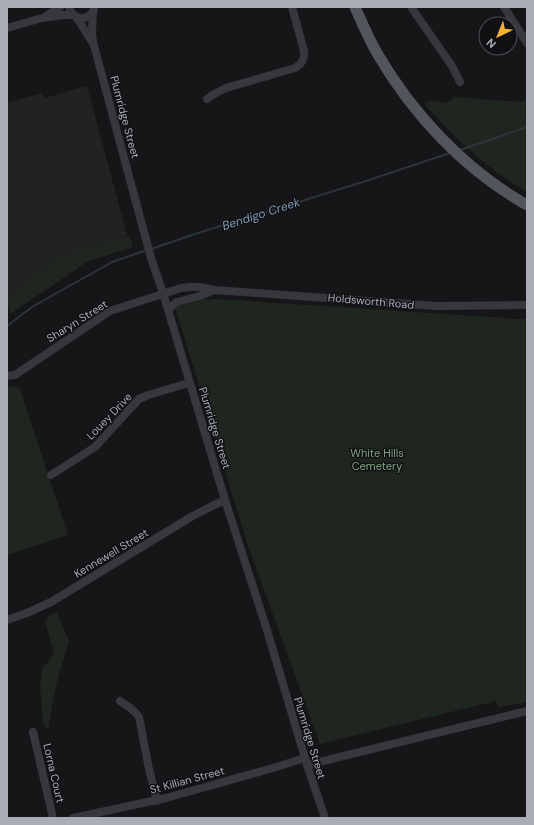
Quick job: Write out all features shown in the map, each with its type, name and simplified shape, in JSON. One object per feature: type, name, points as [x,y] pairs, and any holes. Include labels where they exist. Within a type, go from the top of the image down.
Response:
[{"type":"main road","points":[[355,7],[372,43],[390,74],[430,126],[452,149],[476,170],[527,206]]},
{"type":"street","points":[[42,18],[60,7]]},
{"type":"street","name":"Plumridge Street","points":[[69,7],[93,42]]},
{"type":"street","points":[[207,99],[226,88],[295,68],[303,62],[305,55],[292,7]]},
{"type":"street","points":[[411,7],[452,66],[460,82]]},
{"type":"street","points":[[504,7],[527,42]]},
{"type":"street","points":[[7,28],[42,18],[63,15],[85,18],[95,9]]},
{"type":"street","name":"Plumridge Street","points":[[95,9],[92,32],[93,42],[151,258],[168,309],[225,500],[267,630],[306,761],[325,818]]},
{"type":"street","name":"Holdsworth Road","points":[[163,293],[181,288],[199,287],[215,290],[436,306],[527,306]]},
{"type":"street","name":"Holdsworth Road","points":[[168,309],[177,302],[200,296],[215,290]]},
{"type":"street","name":"Sharyn Street","points":[[7,376],[15,375],[107,313],[163,293]]},
{"type":"street","name":"Louey Drive","points":[[51,475],[95,447],[139,400],[148,395],[189,383]]},
{"type":"street","name":"Kennewell Street","points":[[7,620],[27,613],[58,598],[191,517],[225,500]]},
{"type":"street","points":[[120,701],[136,712],[139,717],[149,769],[157,800]]},
{"type":"street","name":"St Killian Street","points":[[73,818],[108,814],[306,761],[527,711]]},
{"type":"street","name":"Lorna Court","points":[[33,732],[53,818]]},
{"type":"shaded area","points":[[87,86],[127,235],[116,243],[54,258],[7,300],[7,103],[42,93],[44,98]]},
{"type":"green space","points":[[454,97],[520,102],[527,99],[527,192],[499,174],[474,154],[424,103],[432,101],[444,103]]},
{"type":"green space","points":[[130,236],[133,247],[87,262],[10,314],[7,299],[54,258]]},
{"type":"green space","name":"White Hills Cemetery","points":[[217,299],[527,319],[527,702],[498,707],[496,701],[320,744],[247,543],[175,307],[200,300]]},
{"type":"green space","points":[[14,386],[20,389],[68,535],[7,555],[7,388]]},
{"type":"green space","points":[[57,612],[69,641],[58,678],[48,731],[43,723],[40,686],[42,669],[54,654],[45,621],[50,615]]},
{"type":"waterway","name":"Bendigo Creek","points":[[460,150],[527,127]]},
{"type":"waterway","name":"Bendigo Creek","points":[[151,249],[450,153]]},
{"type":"waterway","name":"Bendigo Creek","points":[[7,326],[32,307],[112,262],[147,250]]}]
